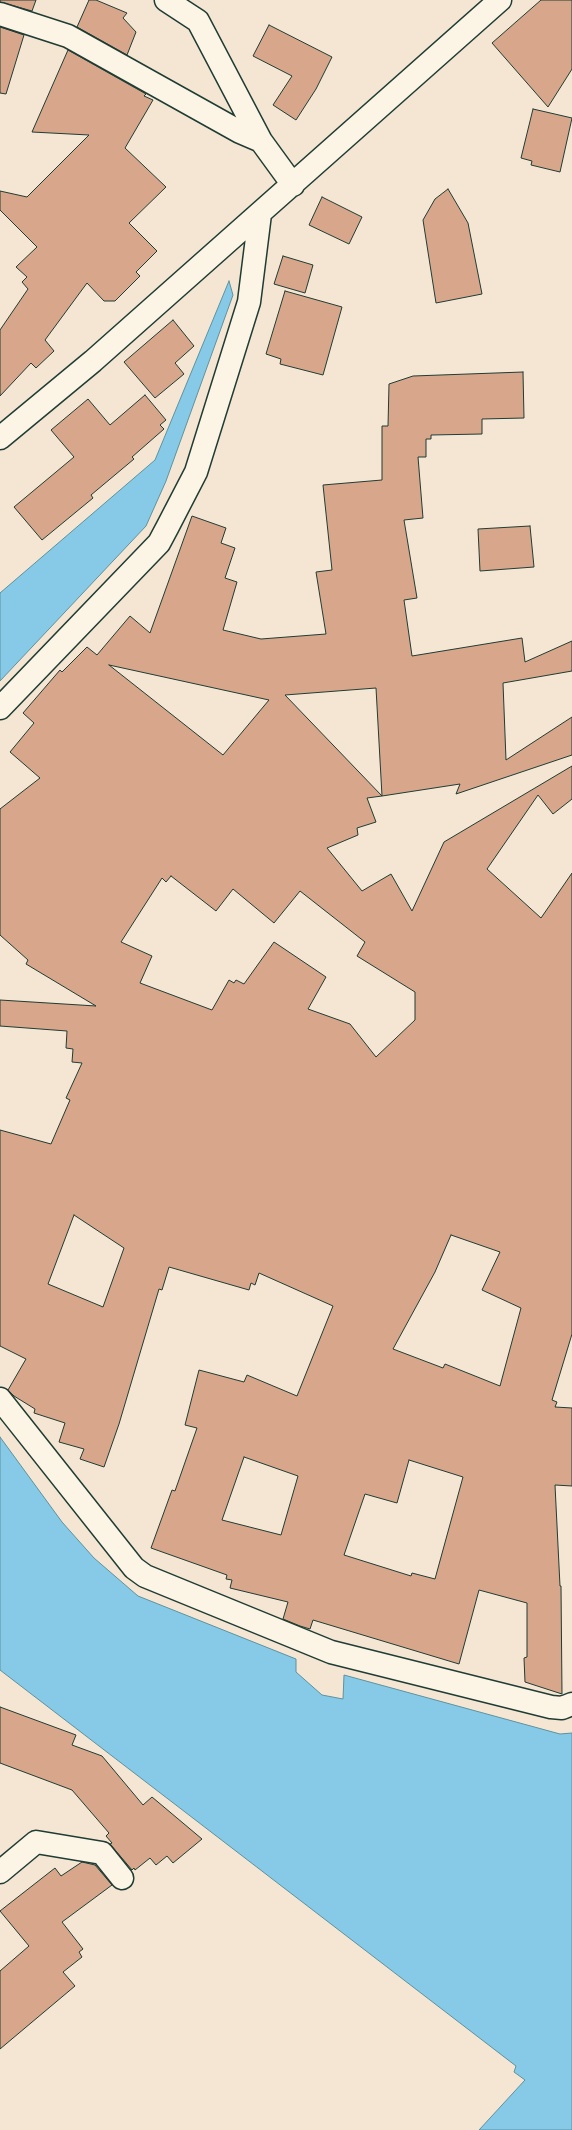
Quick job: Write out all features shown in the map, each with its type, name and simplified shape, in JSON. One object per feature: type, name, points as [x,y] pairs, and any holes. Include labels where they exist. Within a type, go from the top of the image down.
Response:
[{"type":"street","points":[[166,0],[198,21],[261,141],[293,185]]},
{"type":"street","points":[[0,438],[93,361],[500,0]]},
{"type":"street","points":[[0,14],[68,36],[240,132],[261,141]]},
{"type":"street","points":[[0,708],[159,543],[167,528],[196,472],[249,302],[260,214]]},
{"type":"street","points":[[0,1399],[134,1568],[145,1576],[331,1652],[551,1707],[562,1708],[572,1704]]},
{"type":"street","points":[[0,1872],[36,1842],[102,1853],[122,1878]]},
{"type":"water","points":[[229,281],[233,295],[166,481],[146,526],[0,681],[0,593],[155,460]]},
{"type":"water","points":[[0,1437],[62,1522],[94,1558],[138,1596],[296,1659],[296,1672],[322,1695],[343,1699],[344,1675],[560,1734],[572,1733],[572,2130],[479,2130],[525,2080],[514,2072],[516,2066],[0,1670]]},
{"type":"building","points":[[0,0],[36,0],[32,11],[0,2]]},
{"type":"building","points":[[89,0],[96,0],[127,13],[123,18],[136,32],[127,55],[77,27]]},
{"type":"building","points":[[541,0],[572,0],[572,69],[548,107],[492,43]]},
{"type":"building","points":[[269,25],[332,57],[316,89],[296,120],[273,105],[292,76],[253,56]]},
{"type":"building","points":[[0,27],[24,35],[6,94],[0,93]]},
{"type":"building","points":[[68,50],[146,94],[144,96],[153,100],[125,148],[166,187],[129,223],[157,251],[136,272],[140,276],[115,301],[104,301],[87,283],[45,340],[54,351],[36,368],[31,363],[0,396],[0,330],[28,289],[22,282],[27,277],[16,267],[37,247],[0,210],[0,191],[27,197],[89,135],[32,132]]},
{"type":"building","points":[[533,109],[572,118],[560,172],[531,165],[532,161],[521,158]]},
{"type":"building","points":[[448,189],[468,223],[482,294],[436,303],[423,220],[435,199]]},
{"type":"building","points":[[322,197],[362,217],[349,244],[309,225]]},
{"type":"building","points":[[283,256],[313,265],[305,293],[274,284]]},
{"type":"building","points":[[285,291],[342,307],[323,375],[280,364],[281,359],[266,354]]},
{"type":"building","points":[[173,320],[194,346],[175,363],[184,374],[155,398],[124,362]]},
{"type":"building","points":[[523,372],[524,418],[482,419],[482,434],[431,435],[431,439],[426,439],[426,457],[418,457],[423,518],[404,520],[417,598],[404,600],[412,656],[522,638],[525,662],[572,641],[572,671],[503,683],[506,760],[572,717],[572,755],[456,794],[460,784],[382,796],[367,798],[376,822],[357,828],[358,835],[327,848],[362,891],[391,874],[412,911],[444,842],[572,766],[572,799],[553,814],[538,795],[487,869],[541,918],[572,873],[572,1334],[552,1400],[557,1402],[555,1407],[572,1408],[572,1486],[555,1485],[561,1586],[562,1694],[525,1682],[524,1658],[527,1657],[527,1603],[479,1590],[459,1664],[313,1620],[310,1629],[300,1626],[283,1619],[288,1602],[230,1588],[232,1580],[226,1579],[227,1575],[151,1548],[172,1490],[175,1491],[197,1428],[185,1425],[199,1370],[244,1382],[247,1375],[297,1396],[333,1306],[259,1273],[255,1285],[251,1283],[249,1290],[169,1267],[162,1290],[159,1289],[119,1424],[104,1467],[80,1459],[84,1449],[59,1442],[65,1423],[34,1413],[35,1409],[14,1396],[8,1390],[26,1359],[0,1346],[0,1130],[51,1144],[70,1100],[66,1098],[82,1063],[72,1062],[73,1049],[66,1048],[67,1031],[0,1026],[0,1000],[96,1006],[26,964],[28,960],[0,935],[0,809],[40,778],[10,752],[34,723],[23,713],[60,670],[62,672],[87,647],[97,655],[130,616],[150,633],[192,516],[226,528],[221,543],[235,548],[225,578],[237,582],[223,630],[261,639],[326,634],[316,572],[332,570],[323,485],[382,480],[382,426],[388,426],[389,384],[413,376]],"holes":[[[109,665],[269,700],[223,755]],[[376,688],[382,796],[285,695]],[[171,876],[216,911],[233,889],[274,923],[300,891],[365,942],[357,956],[415,992],[415,1020],[376,1057],[350,1024],[308,1009],[326,977],[274,942],[244,984],[236,980],[234,983],[229,980],[212,1010],[140,983],[152,956],[121,942],[162,878],[166,882]],[[74,1215],[124,1248],[103,1307],[48,1284]],[[451,1235],[500,1252],[482,1290],[521,1308],[500,1386],[445,1364],[443,1368],[393,1349],[435,1272]],[[244,1457],[298,1476],[281,1535],[222,1520]],[[409,1460],[463,1477],[435,1579],[412,1573],[411,1576],[344,1555],[365,1494],[397,1503]]]},
{"type":"building","points":[[145,395],[166,420],[160,425],[164,429],[132,457],[134,459],[91,495],[93,498],[42,540],[14,507],[74,457],[51,430],[88,399],[110,425]]},
{"type":"building","points":[[530,526],[534,567],[480,571],[478,529]]},
{"type":"building","points":[[0,1707],[76,1735],[72,1745],[102,1756],[143,1805],[152,1797],[202,1839],[173,1863],[167,1856],[156,1865],[150,1858],[135,1870],[134,1868],[132,1870],[110,1844],[112,1843],[106,1836],[109,1833],[72,1790],[0,1763]]},
{"type":"building","points":[[82,1862],[95,1865],[112,1885],[62,1922],[83,1949],[79,1952],[82,1957],[63,1972],[75,1986],[0,2049],[0,1971],[29,1946],[0,1911],[55,1868],[61,1876]]}]
